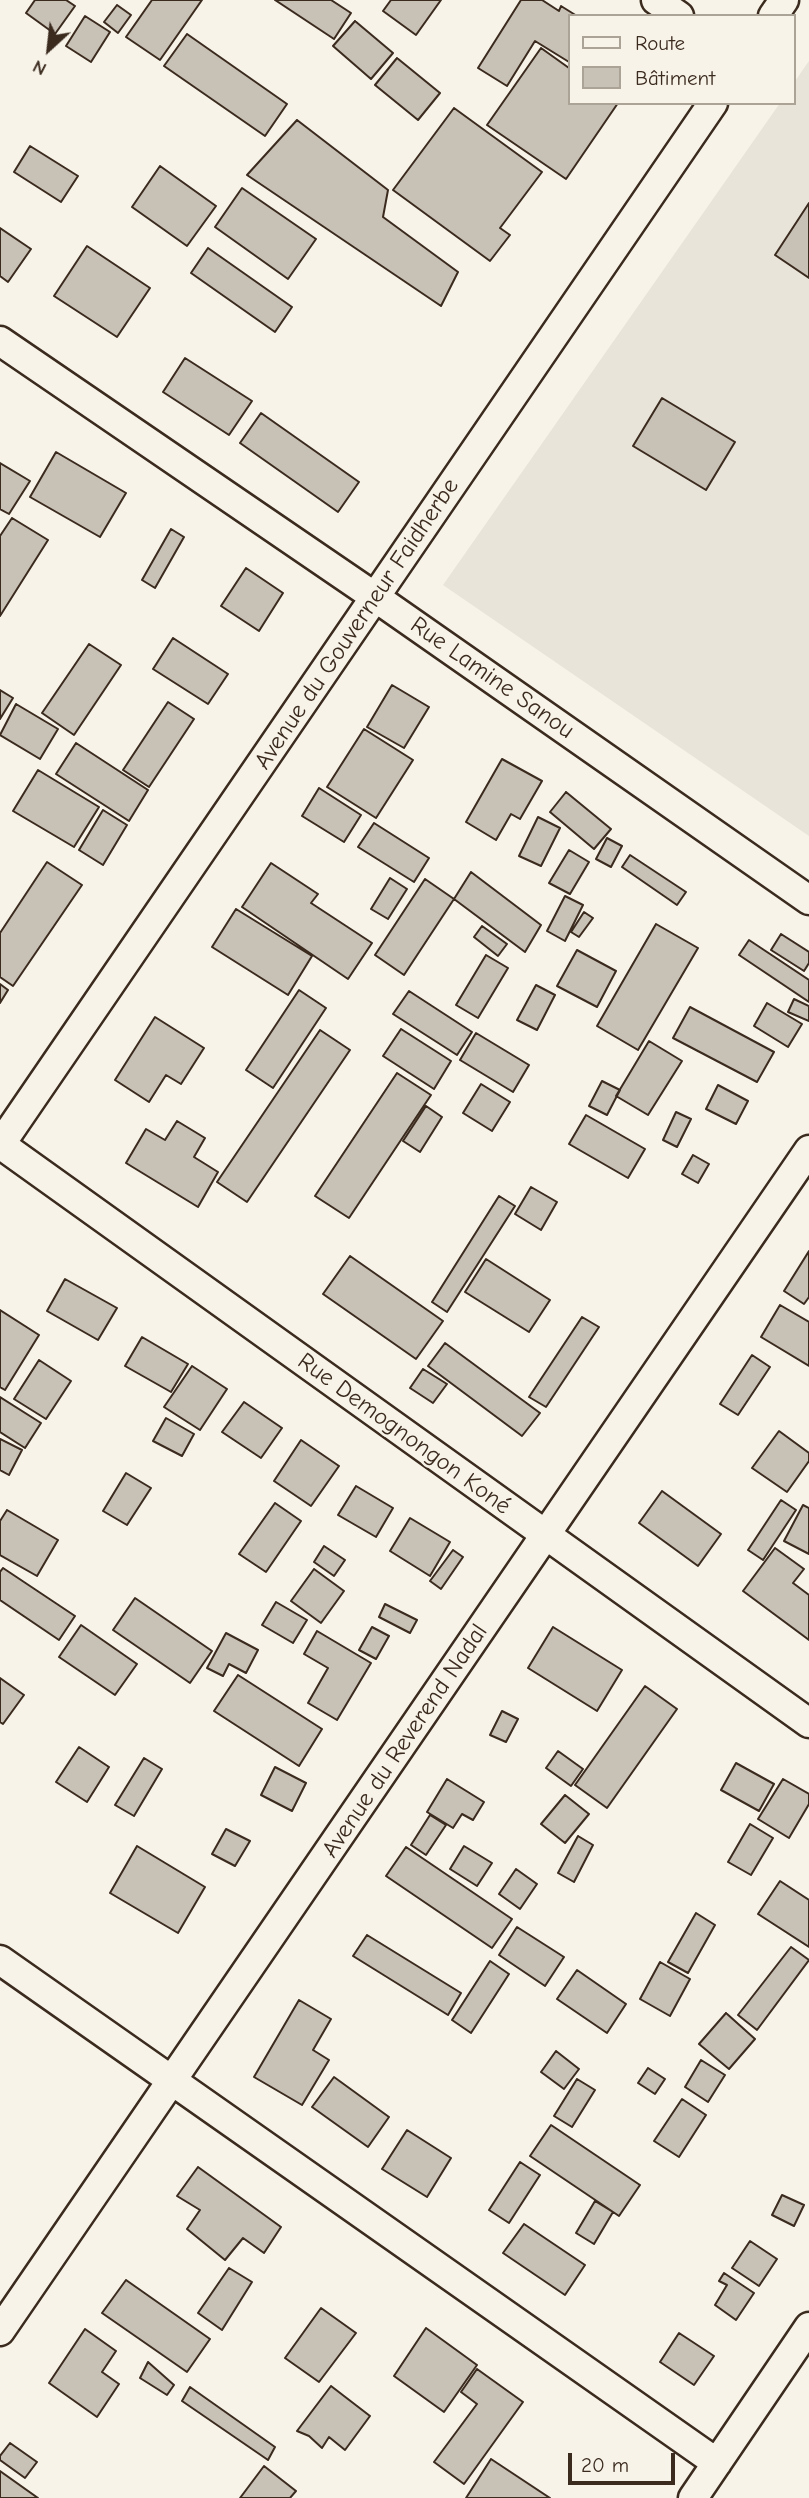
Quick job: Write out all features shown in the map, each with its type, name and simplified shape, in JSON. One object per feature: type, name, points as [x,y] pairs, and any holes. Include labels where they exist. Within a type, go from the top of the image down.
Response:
[{"type":"street","points":[[656,0],[676,14]]},
{"type":"street","name":"Avenue du Gouverneur Faidherbe","points":[[0,1144],[712,105]]},
{"type":"street","name":"Rue Lamine Sanou","points":[[0,341],[375,597],[809,900]]},
{"type":"street","name":"Rue Demognongon Koné","points":[[0,1144],[809,1723]]},
{"type":"street","name":"Avenue du Reverend Nadal","points":[[0,2331],[809,1150]]},
{"type":"street","points":[[0,1960],[716,2463]]},
{"type":"street","points":[[692,2498],[809,2327]]},
{"type":"shaded area","points":[[809,61],[809,836],[443,585],[779,105],[795,105],[795,81]]},
{"type":"building","points":[[35,0],[66,0],[75,6],[55,34],[26,13]]},
{"type":"building","points":[[152,0],[202,0],[160,60],[126,37]]},
{"type":"building","points":[[275,0],[331,0],[351,13],[334,39]]},
{"type":"building","points":[[391,0],[441,0],[416,35],[383,11]]},
{"type":"building","points":[[521,0],[542,0],[559,11],[561,6],[574,14],[568,14],[568,61],[535,41],[507,86],[478,68]]},
{"type":"building","points":[[117,5],[131,15],[118,33],[104,22]]},
{"type":"building","points":[[85,16],[110,32],[91,62],[66,46]]},
{"type":"building","points":[[355,21],[393,53],[371,79],[333,46]]},
{"type":"building","points":[[187,34],[287,104],[265,136],[164,66]]},
{"type":"building","points":[[541,48],[568,67],[568,105],[617,105],[566,179],[487,125]]},
{"type":"building","points":[[397,58],[440,93],[418,120],[375,85]]},
{"type":"building","points":[[454,108],[542,172],[500,228],[510,235],[490,261],[393,190]]},
{"type":"building","points":[[297,120],[388,190],[383,217],[458,272],[441,306],[247,175]]},
{"type":"building","points":[[30,146],[78,176],[61,202],[14,172]]},
{"type":"building","points":[[160,166],[216,206],[187,246],[132,207]]},
{"type":"building","points":[[242,188],[316,239],[288,279],[215,227]]},
{"type":"building","points":[[809,203],[809,278],[775,255]]},
{"type":"building","points":[[0,228],[31,249],[8,282],[0,276]]},
{"type":"building","points":[[87,246],[150,288],[117,337],[54,296]]},
{"type":"building","points":[[208,248],[292,307],[275,332],[191,273]]},
{"type":"building","points":[[185,358],[252,401],[229,435],[163,392]]},
{"type":"building","points":[[662,398],[735,442],[706,490],[633,446]]},
{"type":"building","points":[[261,413],[359,482],[338,512],[240,443]]},
{"type":"building","points":[[56,452],[126,493],[100,537],[30,497]]},
{"type":"building","points":[[0,463],[30,481],[9,514],[0,509]]},
{"type":"building","points":[[12,518],[48,540],[0,616],[0,536]]},
{"type":"building","points":[[171,529],[184,537],[155,588],[142,580]]},
{"type":"building","points":[[246,568],[283,593],[259,631],[221,606]]},
{"type":"building","points":[[173,638],[228,674],[208,704],[153,669]]},
{"type":"building","points":[[89,644],[121,665],[74,735],[42,713]]},
{"type":"building","points":[[392,685],[429,707],[404,748],[367,727]]},
{"type":"building","points":[[0,690],[13,698],[0,719]]},
{"type":"building","points":[[168,702],[194,719],[149,787],[123,770]]},
{"type":"building","points":[[16,704],[58,729],[40,759],[0,735]]},
{"type":"building","points":[[364,729],[413,760],[376,818],[327,787]]},
{"type":"building","points":[[76,743],[148,790],[129,821],[56,774]]},
{"type":"building","points":[[502,759],[542,781],[520,819],[511,814],[496,840],[466,822]]},
{"type":"building","points":[[38,770],[99,807],[74,847],[13,811]]},
{"type":"building","points":[[319,788],[361,815],[344,842],[302,816]]},
{"type":"building","points":[[566,792],[611,829],[594,849],[550,812]]},
{"type":"building","points":[[103,810],[127,825],[103,865],[79,850]]},
{"type":"building","points":[[538,817],[560,828],[541,866],[519,856]]},
{"type":"building","points":[[374,823],[429,858],[414,882],[358,847]]},
{"type":"building","points":[[607,838],[622,846],[611,867],[596,859]]},
{"type":"building","points":[[569,850],[589,862],[570,894],[549,883]]},
{"type":"building","points":[[630,855],[686,892],[677,905],[622,867]]},
{"type":"building","points":[[47,862],[82,885],[13,986],[0,977],[0,933]]},
{"type":"building","points":[[271,863],[318,894],[311,903],[372,943],[348,979],[242,907]]},
{"type":"building","points":[[471,872],[541,925],[525,952],[454,899]]},
{"type":"building","points":[[390,878],[407,889],[388,919],[371,909]]},
{"type":"building","points":[[425,879],[454,899],[404,975],[375,955]]},
{"type":"building","points":[[565,896],[583,905],[565,941],[547,931]]},
{"type":"building","points":[[236,909],[312,956],[288,995],[212,947]]},
{"type":"building","points":[[584,912],[593,918],[579,937],[571,932]]},
{"type":"building","points":[[656,924],[698,948],[638,1050],[597,1026]]},
{"type":"building","points":[[482,926],[507,944],[498,956],[474,937]]},
{"type":"building","points":[[781,934],[809,952],[809,963],[804,971],[771,950]]},
{"type":"building","points":[[749,940],[809,980],[809,1002],[739,955]]},
{"type":"building","points":[[577,950],[616,971],[597,1007],[557,986]]},
{"type":"building","points":[[486,955],[508,968],[478,1018],[456,1005]]},
{"type":"building","points":[[0,984],[8,990],[0,1003]]},
{"type":"building","points":[[536,985],[555,995],[537,1030],[517,1020]]},
{"type":"building","points":[[299,990],[326,1008],[273,1088],[246,1070]]},
{"type":"building","points":[[409,991],[472,1032],[457,1055],[393,1014]]},
{"type":"building","points":[[794,999],[809,1006],[809,1021],[788,1012]]},
{"type":"building","points":[[767,1003],[802,1024],[788,1047],[754,1026]]},
{"type":"building","points":[[690,1007],[774,1052],[757,1082],[673,1038]]},
{"type":"building","points":[[155,1017],[204,1048],[181,1084],[166,1075],[149,1102],[115,1080]]},
{"type":"building","points":[[401,1029],[451,1061],[434,1089],[383,1056]]},
{"type":"building","points":[[320,1030],[350,1050],[247,1202],[217,1182]]},
{"type":"building","points":[[476,1033],[529,1065],[513,1092],[460,1060]]},
{"type":"building","points":[[649,1041],[682,1061],[648,1115],[616,1096]]},
{"type":"building","points":[[397,1073],[431,1095],[349,1218],[315,1196]]},
{"type":"building","points":[[602,1081],[620,1090],[607,1115],[589,1106]]},
{"type":"building","points":[[481,1084],[510,1102],[492,1131],[463,1113]]},
{"type":"building","points":[[718,1085],[748,1101],[736,1124],[706,1109]]},
{"type":"building","points":[[426,1106],[442,1117],[420,1152],[403,1141]]},
{"type":"building","points":[[676,1112],[691,1119],[677,1147],[663,1140]]},
{"type":"building","points":[[586,1115],[645,1149],[628,1178],[569,1144]]},
{"type":"building","points":[[177,1121],[205,1138],[194,1157],[218,1172],[198,1207],[126,1163],[146,1129],[165,1140]]},
{"type":"building","points":[[693,1155],[709,1164],[698,1183],[682,1174]]},
{"type":"building","points":[[531,1187],[557,1202],[541,1230],[515,1214]]},
{"type":"building","points":[[499,1196],[515,1206],[447,1312],[432,1302]]},
{"type":"building","points":[[809,1251],[809,1297],[804,1304],[784,1291]]},
{"type":"building","points":[[350,1256],[443,1321],[416,1359],[323,1294]]},
{"type":"building","points":[[486,1259],[550,1300],[529,1332],[465,1292]]},
{"type":"building","points":[[65,1279],[117,1308],[98,1340],[47,1311]]},
{"type":"building","points":[[780,1305],[809,1322],[809,1366],[761,1337]]},
{"type":"building","points":[[0,1310],[39,1335],[5,1390],[0,1387]]},
{"type":"building","points":[[582,1317],[599,1327],[546,1407],[529,1397]]},
{"type":"building","points":[[142,1337],[188,1364],[171,1392],[125,1366]]},
{"type":"building","points":[[445,1343],[540,1413],[522,1436],[428,1366]]},
{"type":"building","points":[[752,1355],[770,1367],[738,1415],[720,1404]]},
{"type":"building","points":[[39,1360],[71,1381],[46,1419],[14,1399]]},
{"type":"building","points":[[192,1366],[227,1389],[200,1430],[164,1407]]},
{"type":"building","points":[[423,1369],[447,1384],[433,1403],[410,1388]]},
{"type":"building","points":[[0,1397],[41,1423],[25,1448],[0,1432]]},
{"type":"building","points":[[244,1402],[282,1428],[261,1458],[222,1432]]},
{"type":"building","points":[[166,1418],[194,1434],[182,1456],[153,1441]]},
{"type":"building","points":[[779,1431],[809,1453],[809,1461],[787,1492],[752,1468]]},
{"type":"building","points":[[0,1439],[22,1450],[9,1475],[0,1470]]},
{"type":"building","points":[[301,1440],[339,1466],[311,1506],[274,1481]]},
{"type":"building","points":[[126,1473],[151,1488],[127,1525],[103,1511]]},
{"type":"building","points":[[356,1486],[393,1508],[376,1537],[338,1515]]},
{"type":"building","points":[[662,1491],[721,1534],[698,1566],[639,1523]]},
{"type":"building","points":[[781,1500],[796,1510],[763,1560],[748,1550]]},
{"type":"building","points":[[275,1503],[301,1521],[266,1572],[239,1554]]},
{"type":"building","points":[[803,1505],[809,1508],[809,1554],[784,1541]]},
{"type":"building","points":[[7,1510],[58,1540],[37,1576],[0,1555],[0,1521]]},
{"type":"building","points":[[410,1518],[450,1542],[430,1576],[390,1551]]},
{"type":"building","points":[[324,1546],[345,1560],[334,1576],[314,1562]]},
{"type":"building","points":[[775,1548],[804,1569],[793,1583],[809,1595],[809,1640],[743,1591]]},
{"type":"building","points":[[453,1550],[463,1557],[441,1589],[430,1581]]},
{"type":"building","points":[[3,1568],[75,1616],[59,1640],[0,1600],[0,1572]]},
{"type":"building","points":[[314,1569],[344,1591],[321,1623],[291,1601]]},
{"type":"building","points":[[135,1598],[212,1651],[190,1683],[113,1630]]},
{"type":"building","points":[[276,1602],[307,1620],[293,1643],[262,1625]]},
{"type":"building","points":[[385,1604],[417,1620],[410,1633],[379,1617]]},
{"type":"building","points":[[81,1625],[137,1664],[115,1695],[59,1657]]},
{"type":"building","points":[[372,1627],[389,1636],[376,1659],[359,1650]]},
{"type":"building","points":[[553,1627],[622,1670],[597,1711],[528,1668]]},
{"type":"building","points":[[317,1631],[371,1663],[337,1720],[308,1703],[328,1668],[304,1654]]},
{"type":"building","points":[[226,1633],[258,1650],[246,1673],[229,1664],[223,1676],[207,1668]]},
{"type":"building","points":[[238,1675],[322,1729],[299,1766],[214,1711]]},
{"type":"building","points":[[0,1678],[24,1695],[3,1724],[0,1722]]},
{"type":"building","points":[[645,1686],[677,1709],[607,1808],[575,1785]]},
{"type":"building","points":[[502,1711],[518,1719],[506,1742],[490,1735]]},
{"type":"building","points":[[79,1747],[109,1767],[87,1802],[56,1782]]},
{"type":"building","points":[[558,1751],[583,1769],[571,1786],[546,1768]]},
{"type":"building","points":[[144,1758],[162,1769],[134,1816],[115,1805]]},
{"type":"building","points":[[736,1763],[774,1784],[759,1811],[721,1790]]},
{"type":"building","points":[[275,1767],[306,1783],[292,1811],[261,1795]]},
{"type":"building","points":[[447,1779],[484,1802],[473,1820],[462,1814],[453,1828],[427,1812]]},
{"type":"building","points":[[783,1779],[809,1794],[809,1804],[789,1838],[758,1819]]},
{"type":"building","points":[[565,1795],[589,1814],[565,1843],[541,1824]]},
{"type":"building","points":[[430,1815],[446,1825],[426,1855],[411,1845]]},
{"type":"building","points":[[750,1824],[773,1838],[751,1875],[728,1862]]},
{"type":"building","points":[[226,1829],[250,1841],[235,1866],[212,1854]]},
{"type":"building","points":[[578,1836],[593,1845],[574,1882],[558,1873]]},
{"type":"building","points":[[137,1846],[205,1887],[178,1933],[110,1893]]},
{"type":"building","points":[[464,1846],[492,1863],[477,1886],[450,1869]]},
{"type":"building","points":[[406,1847],[512,1919],[492,1948],[386,1876]]},
{"type":"building","points":[[516,1869],[537,1884],[520,1909],[499,1894]]},
{"type":"building","points":[[780,1881],[809,1900],[809,1947],[758,1914]]},
{"type":"building","points":[[696,1913],[715,1925],[688,1973],[668,1962]]},
{"type":"building","points":[[517,1927],[564,1957],[545,1986],[499,1955]]},
{"type":"building","points":[[367,1935],[461,1993],[448,2015],[353,1956]]},
{"type":"building","points":[[791,1947],[809,1960],[757,2030],[738,2015]]},
{"type":"building","points":[[490,1961],[509,1974],[471,2033],[452,2020]]},
{"type":"building","points":[[660,1962],[690,1979],[670,2016],[640,1999]]},
{"type":"building","points":[[577,1970],[626,2004],[607,2033],[557,1999]]},
{"type":"building","points":[[299,2000],[331,2019],[313,2050],[329,2060],[302,2105],[254,2077]]},
{"type":"building","points":[[726,2013],[755,2039],[729,2069],[699,2044]]},
{"type":"building","points":[[556,2051],[579,2069],[564,2089],[541,2072]]},
{"type":"building","points":[[701,2060],[725,2075],[708,2102],[685,2087]]},
{"type":"building","points":[[648,2068],[665,2079],[655,2094],[638,2083]]},
{"type":"building","points":[[334,2077],[389,2117],[368,2147],[312,2107]]},
{"type":"building","points":[[577,2079],[595,2090],[572,2127],[554,2116]]},
{"type":"building","points":[[682,2099],[706,2115],[679,2157],[654,2141]]},
{"type":"building","points":[[551,2125],[640,2185],[619,2216],[530,2156]]},
{"type":"building","points":[[407,2130],[451,2158],[427,2197],[382,2169]]},
{"type":"building","points":[[520,2162],[540,2175],[509,2223],[489,2210]]},
{"type":"building","points":[[198,2167],[281,2227],[264,2253],[243,2238],[225,2260],[187,2229],[200,2210],[177,2196]]},
{"type":"building","points":[[782,2195],[804,2205],[794,2226],[772,2215]]},
{"type":"building","points":[[595,2201],[613,2212],[594,2244],[576,2233]]},
{"type":"building","points":[[524,2224],[585,2265],[565,2295],[503,2253]]},
{"type":"building","points":[[750,2241],[777,2259],[759,2286],[732,2268]]},
{"type":"building","points":[[229,2268],[252,2282],[222,2330],[198,2313]]},
{"type":"building","points":[[724,2273],[754,2293],[736,2320],[715,2305],[727,2285],[719,2281]]},
{"type":"building","points":[[126,2280],[210,2339],[187,2372],[102,2313]]},
{"type":"building","points":[[321,2308],[356,2333],[319,2382],[285,2358]]},
{"type":"building","points":[[426,2328],[477,2365],[444,2412],[394,2376]]},
{"type":"building","points":[[85,2329],[116,2351],[102,2372],[119,2384],[97,2417],[49,2383]]},
{"type":"building","points":[[679,2333],[714,2356],[694,2385],[660,2362]]},
{"type":"building","points":[[148,2362],[174,2385],[167,2395],[140,2378]]},
{"type":"building","points":[[477,2369],[523,2402],[464,2484],[434,2462],[477,2404],[461,2392]]},
{"type":"building","points":[[331,2386],[370,2416],[345,2450],[329,2437],[322,2448],[309,2436],[297,2431]]},
{"type":"building","points":[[190,2387],[275,2447],[268,2460],[182,2401]]},
{"type":"building","points":[[10,2443],[37,2462],[25,2478],[0,2460]]},
{"type":"building","points":[[491,2459],[550,2498],[466,2498]]},
{"type":"building","points":[[264,2466],[296,2491],[290,2498],[240,2498]]},
{"type":"building","points":[[0,2471],[38,2498],[0,2498]]}]
